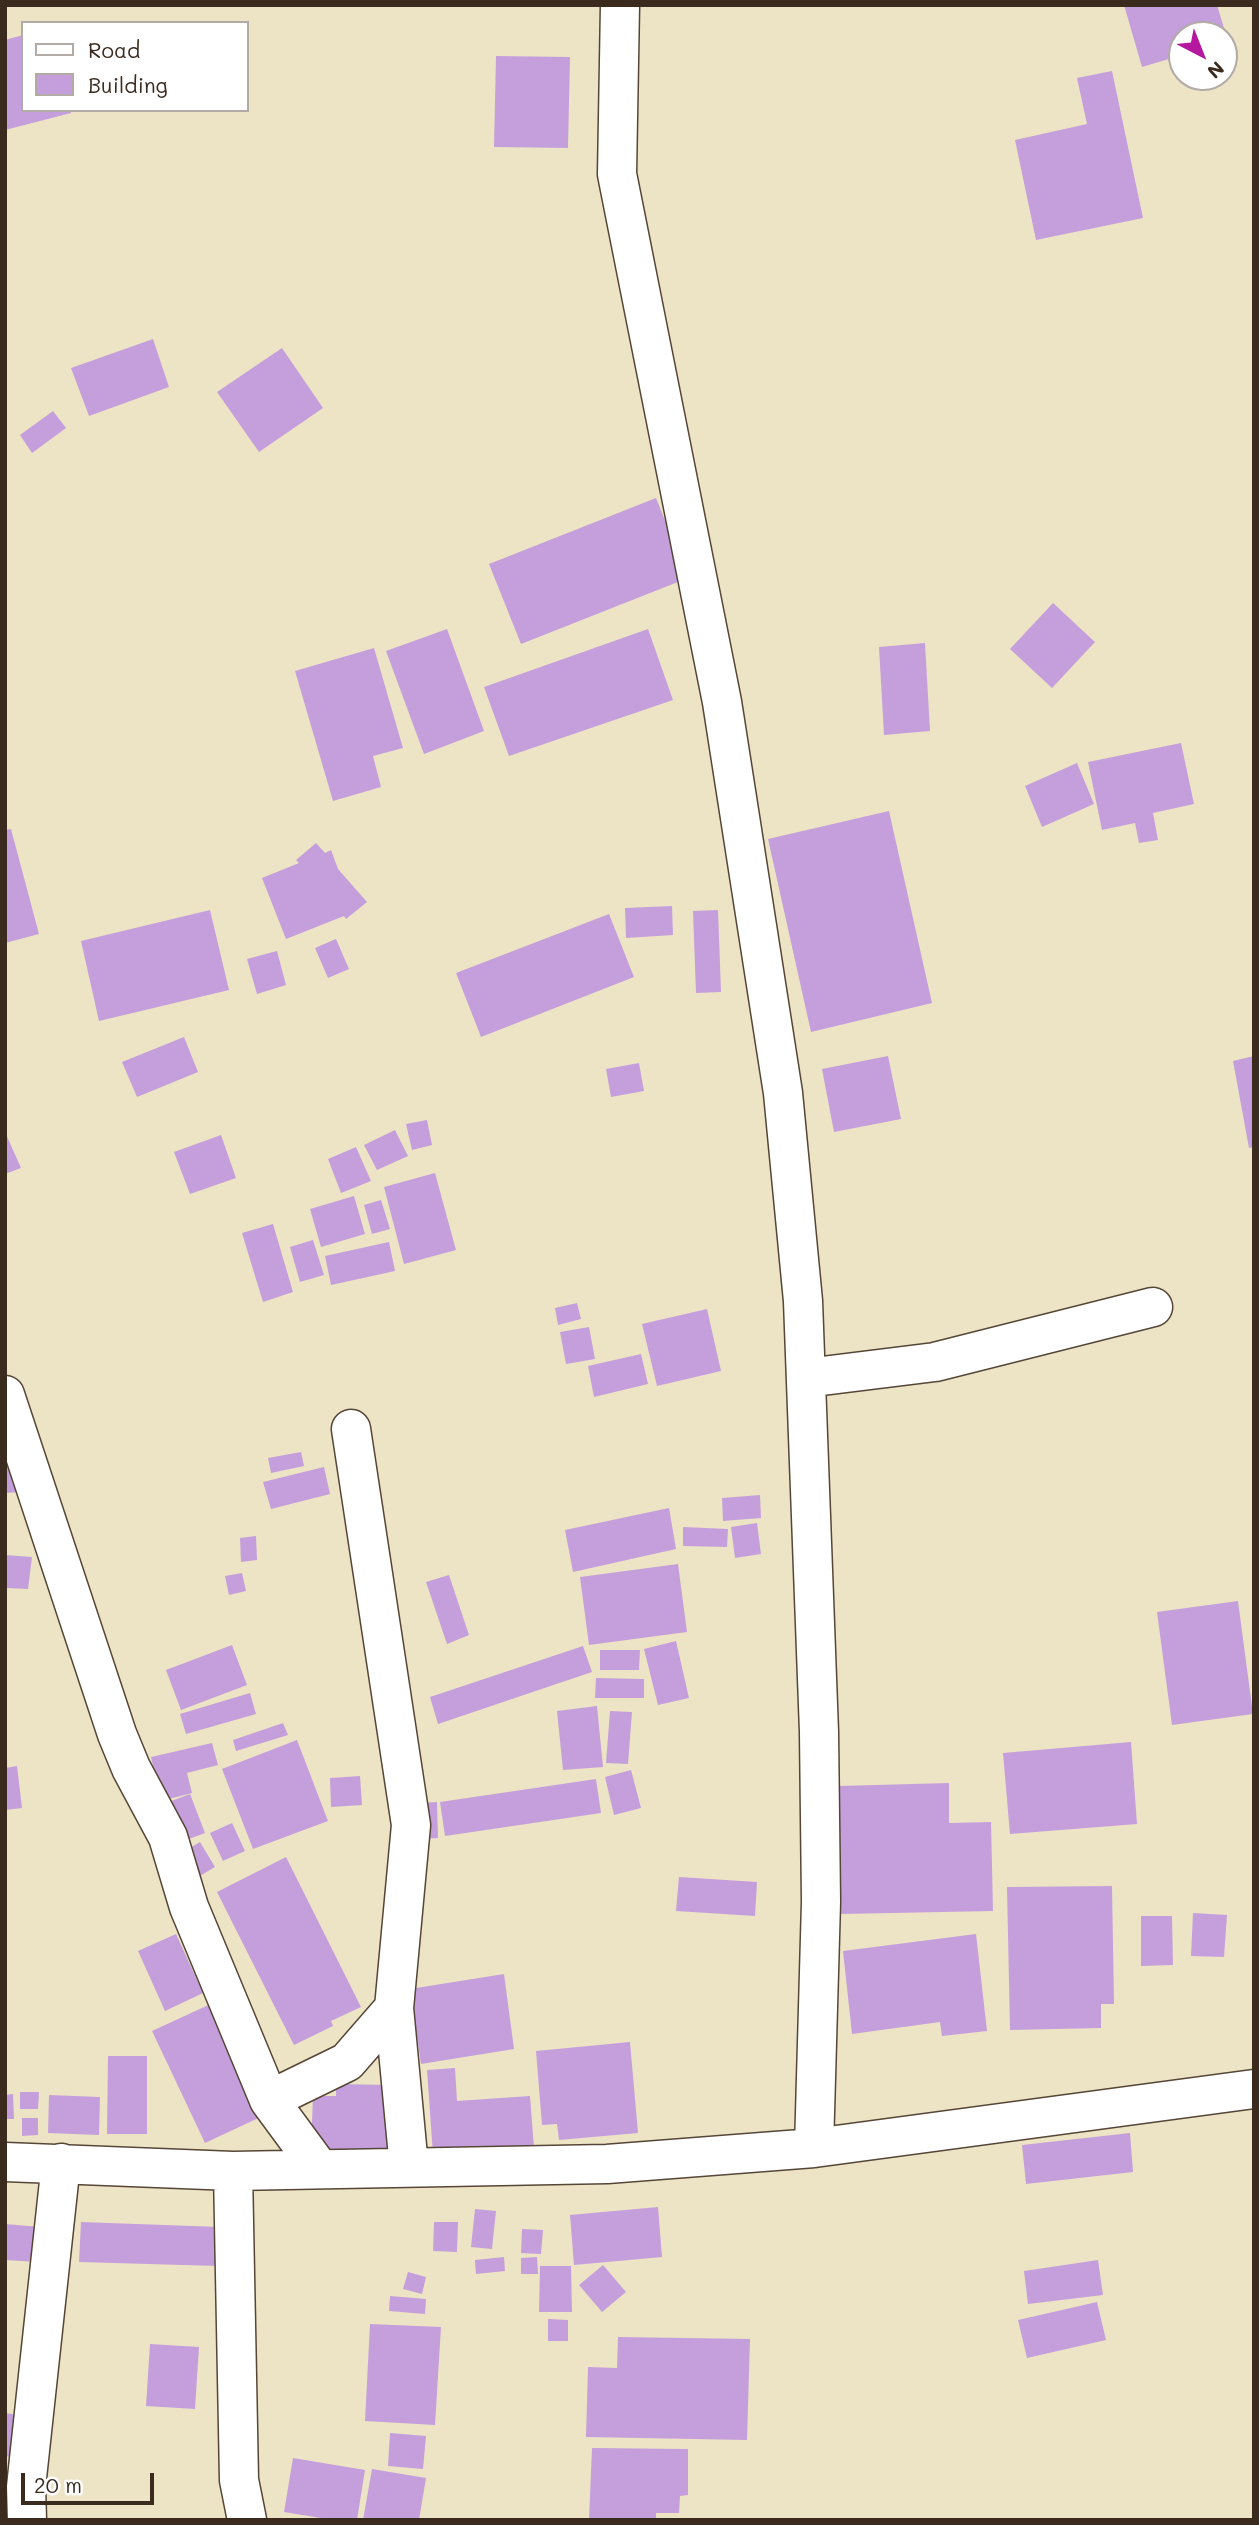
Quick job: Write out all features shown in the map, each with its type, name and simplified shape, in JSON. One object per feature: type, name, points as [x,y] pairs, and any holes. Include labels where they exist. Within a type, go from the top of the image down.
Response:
[{"type":"street","points":[[620,5],[617,174],[722,702],[783,1093],[803,1301],[819,1732],[821,1902],[814,2148]]},
{"type":"street","points":[[806,1378],[935,1362],[1153,1307]]},
{"type":"street","points":[[5,1395],[117,1734],[131,1768],[168,1838],[189,1907],[268,2099],[319,2168]]},
{"type":"street","points":[[351,1429],[411,1825],[394,2008],[409,2167]]},
{"type":"street","points":[[268,2099],[347,2062],[394,2008]]},
{"type":"street","points":[[5,2162],[233,2171],[607,2164],[814,2148],[1254,2090]]},
{"type":"street","points":[[27,2520],[26,2487],[61,2163]]},
{"type":"street","points":[[233,2171],[239,2480],[247,2520]]},
{"type":"building","points":[[1124,5],[1217,5],[1222,21],[1168,21],[1168,59],[1142,67]]},
{"type":"building","points":[[21,36],[21,112],[71,113],[5,130],[5,40]]},
{"type":"building","points":[[496,56],[570,57],[568,148],[494,147]]},
{"type":"building","points":[[1112,71],[1143,218],[1036,240],[1015,140],[1087,124],[1077,78]]},
{"type":"building","points":[[153,339],[169,387],[89,416],[71,368]]},
{"type":"building","points":[[282,348],[323,408],[259,452],[217,392]]},
{"type":"building","points":[[53,411],[66,428],[32,453],[20,435]]},
{"type":"building","points":[[656,498],[688,578],[521,644],[489,564]]},
{"type":"building","points":[[1053,603],[1095,642],[1052,688],[1010,649]]},
{"type":"building","points":[[447,629],[484,731],[424,754],[386,651]]},
{"type":"building","points":[[648,629],[673,700],[509,756],[484,687]]},
{"type":"building","points":[[925,643],[930,731],[884,735],[879,647]]},
{"type":"building","points":[[374,648],[403,748],[373,756],[381,787],[333,801],[295,671]]},
{"type":"building","points":[[1181,743],[1194,804],[1153,813],[1158,840],[1139,843],[1135,823],[1102,830],[1088,762]]},
{"type":"building","points":[[1077,763],[1094,804],[1042,827],[1025,786]]},
{"type":"building","points":[[889,811],[932,1003],[811,1032],[768,839]]},
{"type":"building","points":[[11,829],[39,934],[5,943],[5,830]]},
{"type":"building","points":[[316,843],[325,853],[331,850],[338,869],[367,902],[346,919],[344,916],[286,939],[262,878],[299,863],[296,860]]},
{"type":"building","points":[[672,906],[673,935],[626,938],[625,908]]},
{"type":"building","points":[[210,910],[229,990],[99,1021],[81,941]]},
{"type":"building","points":[[718,910],[721,992],[696,993],[693,911]]},
{"type":"building","points":[[609,914],[634,977],[481,1037],[456,973]]},
{"type":"building","points":[[336,939],[349,969],[328,978],[315,948]]},
{"type":"building","points":[[277,951],[286,985],[257,994],[247,959]]},
{"type":"building","points":[[184,1037],[198,1072],[137,1097],[122,1062]]},
{"type":"building","points":[[888,1056],[901,1119],[834,1132],[822,1069]]},
{"type":"building","points":[[1254,1056],[1254,1147],[1249,1148],[1233,1061]]},
{"type":"building","points":[[639,1063],[644,1091],[611,1097],[606,1069]]},
{"type":"building","points":[[427,1120],[432,1145],[412,1150],[406,1124]]},
{"type":"building","points":[[395,1130],[408,1156],[377,1170],[364,1145]]},
{"type":"building","points":[[5,1132],[21,1168],[5,1174]]},
{"type":"building","points":[[221,1135],[236,1178],[190,1194],[174,1152]]},
{"type":"building","points":[[356,1147],[371,1181],[341,1193],[328,1159]]},
{"type":"building","points":[[435,1173],[456,1250],[404,1264],[384,1187]]},
{"type":"building","points":[[354,1196],[365,1234],[321,1247],[310,1209]]},
{"type":"building","points":[[381,1200],[390,1229],[372,1234],[364,1205]]},
{"type":"building","points":[[273,1224],[293,1292],[263,1302],[242,1233]]},
{"type":"building","points":[[313,1240],[324,1275],[300,1282],[290,1247]]},
{"type":"building","points":[[389,1242],[395,1271],[331,1285],[325,1256]]},
{"type":"building","points":[[577,1303],[581,1319],[558,1325],[555,1308]]},
{"type":"building","points":[[707,1309],[721,1371],[657,1386],[642,1324]]},
{"type":"building","points":[[589,1327],[595,1359],[566,1364],[560,1332]]},
{"type":"building","points":[[641,1354],[648,1384],[594,1397],[588,1366]]},
{"type":"building","points":[[5,1449],[19,1492],[5,1493]]},
{"type":"building","points":[[301,1452],[304,1466],[271,1473],[268,1458]]},
{"type":"building","points":[[324,1467],[330,1494],[271,1509],[263,1482]]},
{"type":"building","points":[[760,1495],[761,1518],[723,1521],[722,1498]]},
{"type":"building","points":[[669,1508],[676,1549],[573,1572],[565,1530]]},
{"type":"building","points":[[757,1523],[761,1554],[735,1558],[731,1527]]},
{"type":"building","points":[[683,1527],[728,1529],[727,1547],[683,1546]]},
{"type":"building","points":[[256,1536],[257,1560],[241,1562],[240,1538]]},
{"type":"building","points":[[5,1555],[32,1557],[28,1589],[5,1588]]},
{"type":"building","points":[[678,1564],[687,1632],[589,1645],[580,1577]]},
{"type":"building","points":[[242,1573],[246,1591],[229,1595],[225,1576]]},
{"type":"building","points":[[449,1575],[469,1635],[447,1644],[426,1582]]},
{"type":"building","points":[[1238,1601],[1253,1714],[1172,1725],[1157,1612]]},
{"type":"building","points":[[676,1641],[689,1698],[658,1705],[644,1649]]},
{"type":"building","points":[[232,1645],[247,1685],[181,1710],[166,1670]]},
{"type":"building","points":[[583,1646],[592,1672],[438,1724],[430,1697]]},
{"type":"building","points":[[600,1650],[640,1650],[639,1670],[600,1670]]},
{"type":"building","points":[[596,1678],[644,1679],[644,1698],[595,1698]]},
{"type":"building","points":[[250,1693],[256,1714],[186,1734],[180,1714]]},
{"type":"building","points":[[597,1706],[603,1767],[563,1770],[557,1711]]},
{"type":"building","points":[[610,1711],[632,1712],[628,1764],[606,1763]]},
{"type":"building","points":[[283,1723],[288,1735],[236,1751],[233,1740]]},
{"type":"building","points":[[297,1740],[328,1821],[253,1849],[222,1769]]},
{"type":"building","points":[[1131,1742],[1137,1824],[1010,1834],[1003,1753]]},
{"type":"building","points":[[212,1743],[218,1765],[187,1773],[192,1793],[161,1801],[151,1757]]},
{"type":"building","points":[[17,1766],[22,1808],[5,1810],[5,1768]]},
{"type":"building","points":[[631,1770],[641,1808],[614,1815],[605,1777]]},
{"type":"building","points":[[360,1776],[362,1805],[331,1807],[330,1778]]},
{"type":"building","points":[[596,1779],[601,1813],[445,1836],[440,1802]]},
{"type":"building","points":[[949,1783],[949,1823],[991,1822],[993,1911],[841,1914],[839,1786]]},
{"type":"building","points":[[190,1794],[205,1833],[181,1842],[166,1803]]},
{"type":"building","points":[[437,1802],[438,1838],[421,1839],[419,1803]]},
{"type":"building","points":[[232,1823],[245,1851],[223,1861],[210,1833]]},
{"type":"building","points":[[200,1842],[215,1867],[198,1877],[183,1852]]},
{"type":"building","points":[[286,1857],[361,2007],[331,2021],[333,2026],[294,2045],[217,1892]]},
{"type":"building","points":[[679,1877],[757,1882],[755,1916],[676,1911]]},
{"type":"building","points":[[1112,1886],[1114,2004],[1101,2004],[1101,2028],[1010,2030],[1007,1887]]},
{"type":"building","points":[[1193,1913],[1227,1915],[1224,1957],[1191,1956]]},
{"type":"building","points":[[1141,1916],[1172,1916],[1173,1965],[1141,1966]]},
{"type":"building","points":[[176,1934],[203,1993],[165,2011],[138,1951]]},
{"type":"building","points":[[976,1934],[987,2031],[942,2036],[940,2022],[852,2034],[843,1951]]},
{"type":"building","points":[[504,1974],[514,2049],[421,2064],[410,1989]]},
{"type":"building","points":[[215,2002],[267,2114],[205,2143],[152,2031]]},
{"type":"building","points":[[630,2042],[638,2133],[559,2140],[557,2124],[542,2125],[536,2051]]},
{"type":"building","points":[[108,2056],[147,2056],[147,2134],[107,2134]]},
{"type":"building","points":[[455,2068],[457,2101],[530,2096],[534,2148],[433,2155],[427,2070]]},
{"type":"building","points":[[336,2084],[391,2085],[389,2151],[311,2149],[313,2096],[336,2096]]},
{"type":"building","points":[[20,2092],[39,2092],[38,2109],[20,2109]]},
{"type":"building","points":[[13,2094],[14,2119],[5,2119],[5,2095]]},
{"type":"building","points":[[49,2095],[100,2097],[99,2135],[48,2133]]},
{"type":"building","points":[[22,2118],[38,2118],[38,2135],[22,2136]]},
{"type":"building","points":[[1130,2133],[1133,2172],[1026,2184],[1022,2145]]},
{"type":"building","points":[[658,2207],[662,2257],[574,2265],[570,2215]]},
{"type":"building","points":[[475,2209],[496,2211],[492,2249],[471,2247]]},
{"type":"building","points":[[81,2222],[220,2227],[218,2266],[79,2262]]},
{"type":"building","points":[[434,2222],[458,2222],[457,2252],[433,2251]]},
{"type":"building","points":[[5,2224],[40,2227],[37,2262],[5,2260]]},
{"type":"building","points":[[522,2229],[543,2230],[541,2254],[521,2253]]},
{"type":"building","points":[[504,2257],[505,2271],[476,2274],[475,2260]]},
{"type":"building","points":[[537,2257],[538,2274],[521,2274],[521,2258]]},
{"type":"building","points":[[1098,2260],[1103,2295],[1028,2304],[1024,2271]]},
{"type":"building","points":[[603,2265],[626,2292],[602,2312],[579,2285]]},
{"type":"building","points":[[540,2266],[571,2266],[572,2312],[539,2312]]},
{"type":"building","points":[[408,2272],[426,2277],[422,2294],[403,2289]]},
{"type":"building","points":[[390,2296],[426,2299],[425,2314],[389,2311]]},
{"type":"building","points":[[1097,2302],[1106,2340],[1027,2358],[1018,2320]]},
{"type":"building","points":[[548,2319],[568,2320],[568,2341],[548,2341]]},
{"type":"building","points":[[370,2324],[441,2327],[435,2425],[365,2421]]},
{"type":"building","points":[[618,2337],[750,2339],[747,2440],[586,2437],[588,2367],[617,2368]]},
{"type":"building","points":[[150,2344],[199,2347],[195,2409],[146,2406]]},
{"type":"building","points":[[5,2413],[19,2415],[11,2457],[5,2456]]},
{"type":"building","points":[[390,2433],[426,2436],[423,2469],[388,2466]]},
{"type":"building","points":[[592,2448],[688,2449],[688,2495],[680,2496],[679,2513],[656,2513],[656,2520],[589,2520]]},
{"type":"building","points":[[293,2458],[365,2470],[357,2520],[333,2520],[284,2512]]},
{"type":"building","points":[[372,2469],[426,2478],[419,2520],[363,2520]]}]
